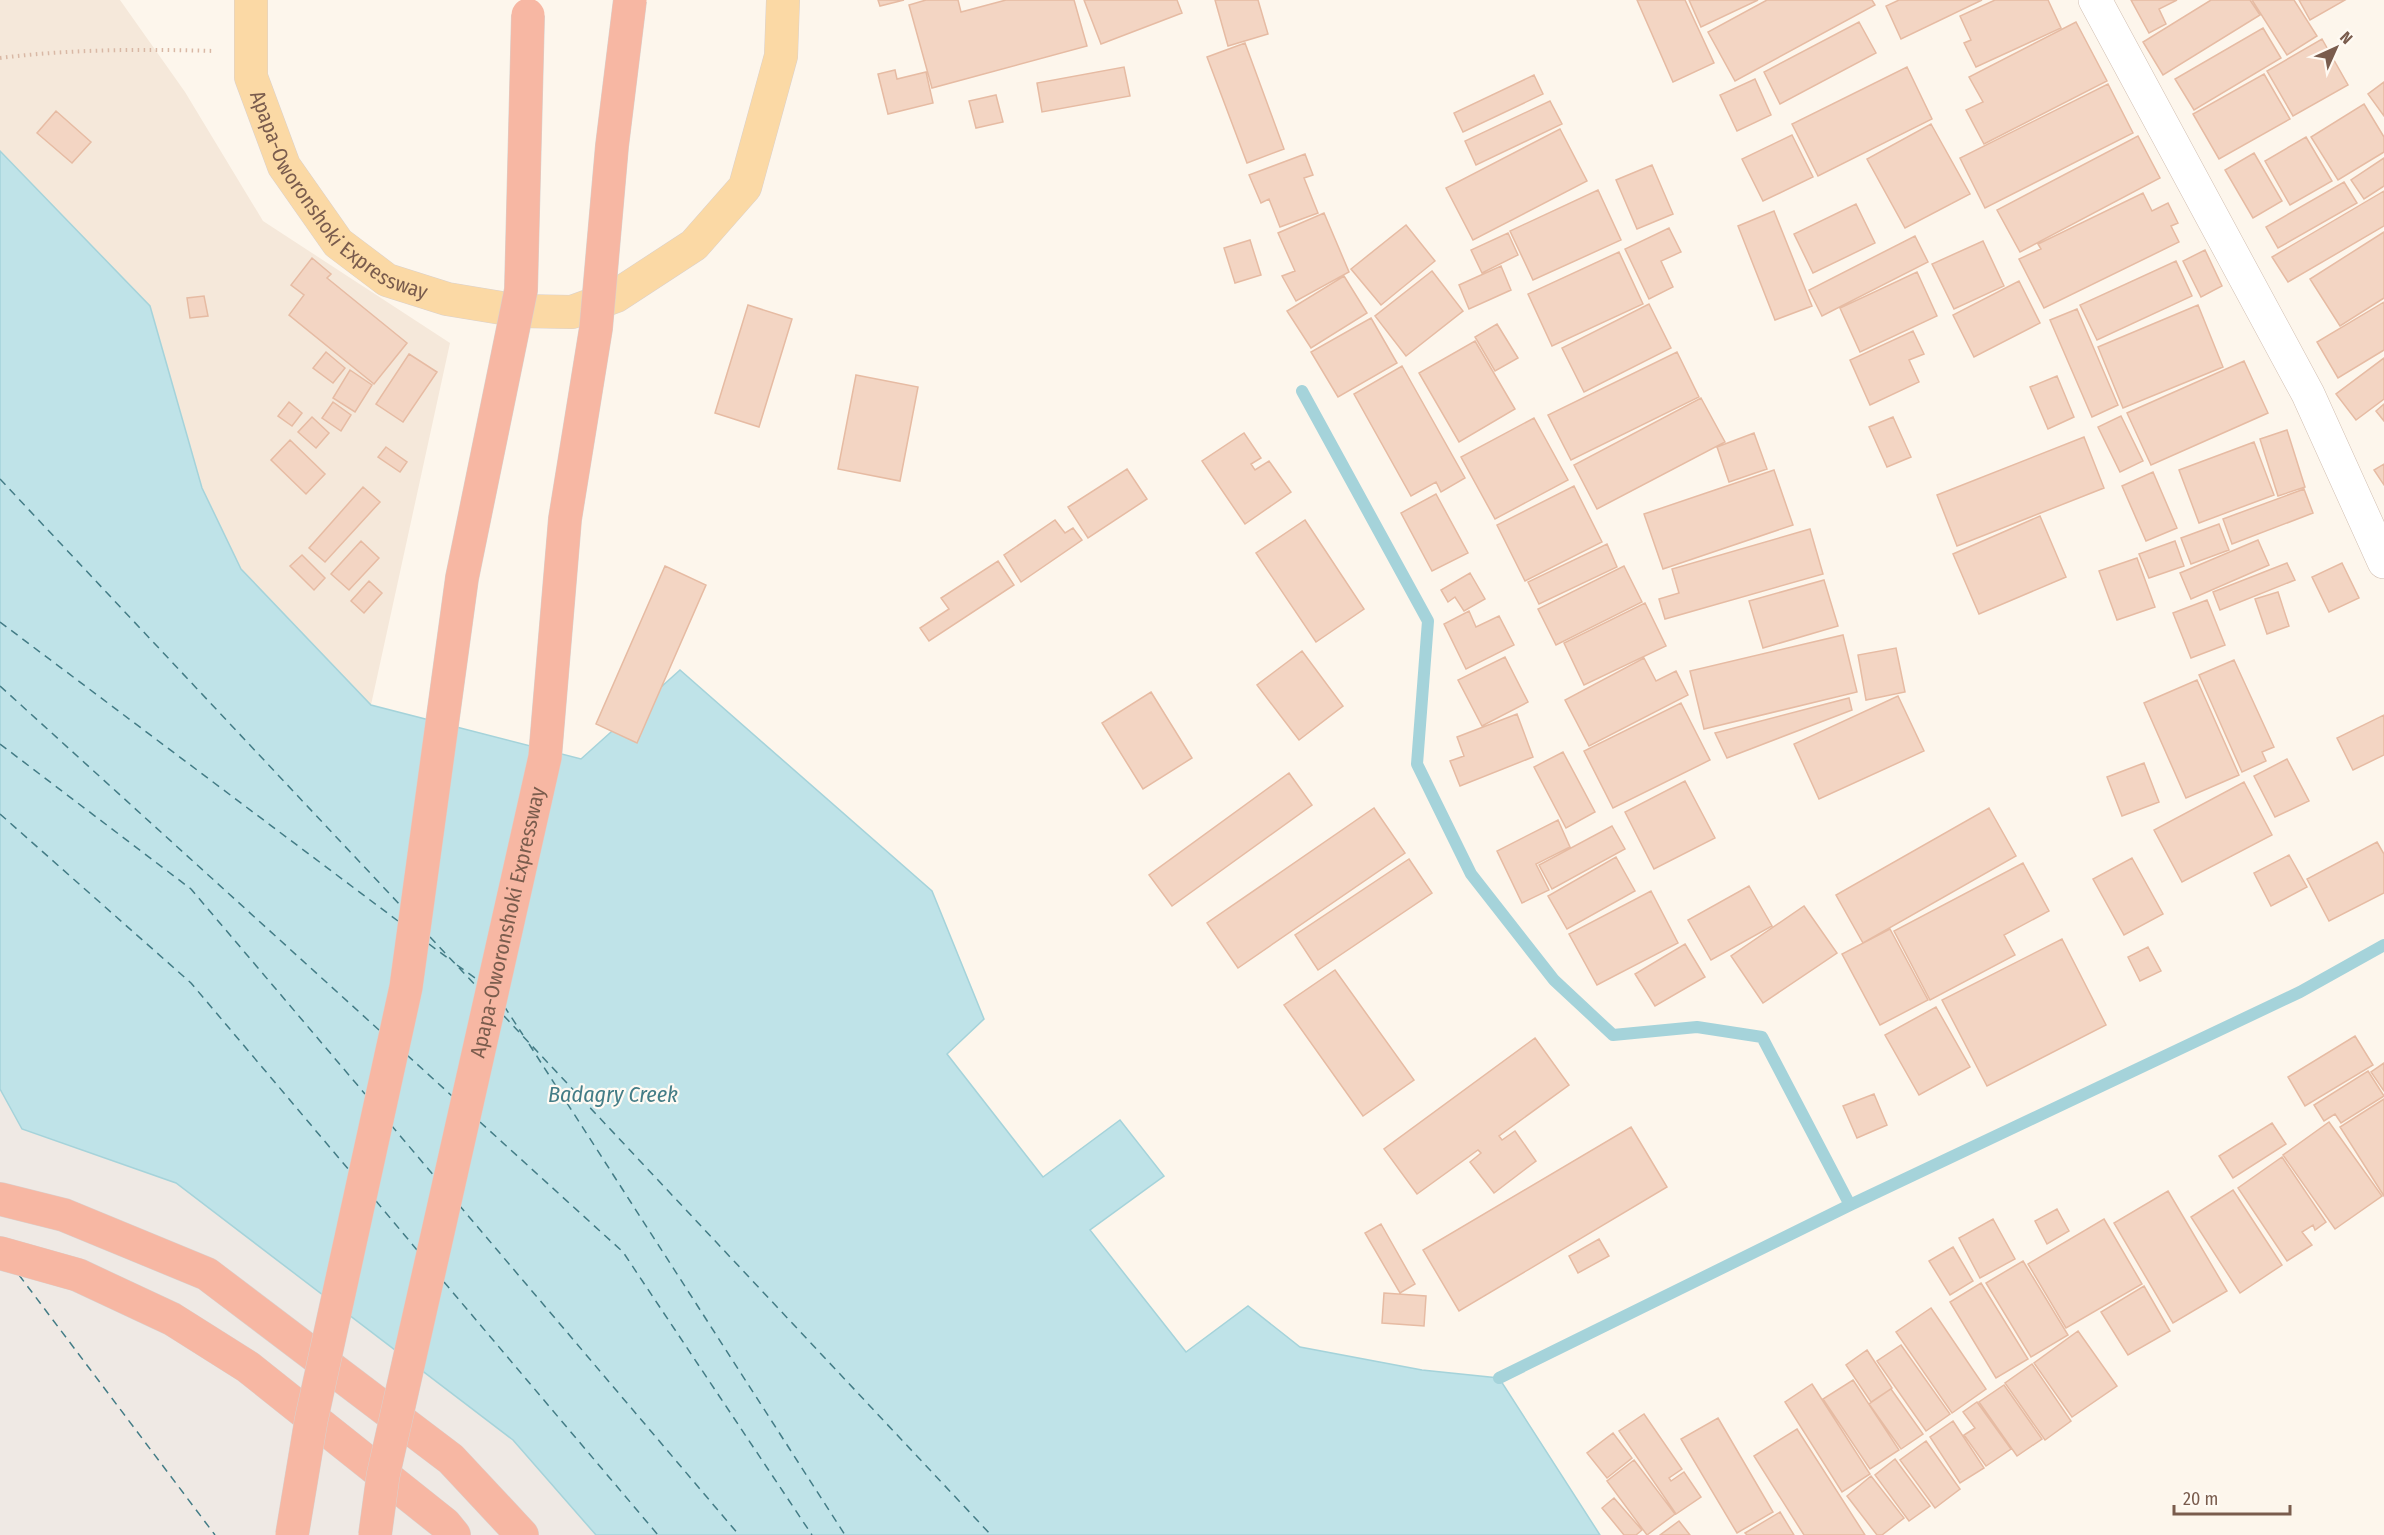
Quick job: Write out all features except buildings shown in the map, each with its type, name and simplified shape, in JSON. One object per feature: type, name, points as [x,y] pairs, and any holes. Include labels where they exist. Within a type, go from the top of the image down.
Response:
[{"type":"highway","name":"Apapa-Oworonshoki Expressway","points":[[375,1535],[383,1476],[545,757],[565,519],[596,328],[612,146],[630,0]]},
{"type":"highway","points":[[292,1535],[311,1421],[405,987],[462,578],[521,290],[528,8]]},
{"type":"highway","points":[[0,1199],[64,1215],[207,1274],[451,1459],[522,1535]]},
{"type":"highway","points":[[0,1253],[78,1275],[172,1319],[248,1367],[444,1524],[454,1535]]},
{"type":"main road","name":"Apapa-Oworonshoki Expressway","points":[[252,0],[251,77],[284,166],[338,243],[387,280],[447,299],[520,311],[572,312],[616,296],[694,245],[745,187],[782,56],[783,0]]},
{"type":"street","points":[[2095,0],[2308,394],[2384,562]]},
{"type":"path","points":[[0,58],[51,52],[131,49],[252,52]]},
{"type":"shaded area","points":[[0,0],[120,0],[185,92],[263,221],[450,343],[371,705],[241,569],[202,488],[150,306],[0,151]]},
{"type":"shaded area","points":[[0,1089],[22,1129],[176,1183],[513,1440],[596,1535],[0,1535]]},
{"type":"water","name":"Badagry Creek","points":[[0,151],[150,306],[202,488],[241,569],[371,705],[581,759],[680,670],[932,891],[984,1019],[947,1054],[1043,1177],[1120,1120],[1164,1176],[1090,1230],[1186,1352],[1248,1306],[1300,1347],[1422,1370],[1499,1378],[1600,1535],[596,1535],[513,1440],[176,1183],[22,1129],[0,1089]]},
{"type":"waterway","points":[[1302,391],[1428,621],[1417,764],[1471,874],[1554,980],[1613,1035],[1697,1027],[1762,1037],[1850,1205]]},
{"type":"waterway","points":[[1499,1378],[1850,1205],[2300,992],[2384,945]]},
{"type":"ferry route","points":[[0,479],[402,907]]},
{"type":"ferry route","points":[[0,622],[398,921]]},
{"type":"ferry route","points":[[0,686],[379,1030]]},
{"type":"ferry route","points":[[0,744],[191,889],[365,1094]]},
{"type":"ferry route","points":[[0,814],[191,983],[349,1170]]},
{"type":"ferry route","points":[[430,937],[478,988]]},
{"type":"ferry route","points":[[429,944],[449,959]]},
{"type":"ferry route","points":[[457,965],[478,980]]},
{"type":"ferry route","points":[[504,1006],[523,1035]]},
{"type":"ferry route","points":[[504,1016],[991,1535]]},
{"type":"ferry route","points":[[529,1044],[845,1535]]},
{"type":"ferry route","points":[[407,1055],[452,1096]]},
{"type":"ferry route","points":[[480,1122],[623,1252],[812,1535]]},
{"type":"ferry route","points":[[391,1125],[435,1177]]},
{"type":"ferry route","points":[[376,1201],[417,1250]]},
{"type":"ferry route","points":[[459,1205],[739,1535]]},
{"type":"ferry route","points":[[19,1275],[215,1535]]},
{"type":"ferry route","points":[[444,1282],[658,1535]]}]
